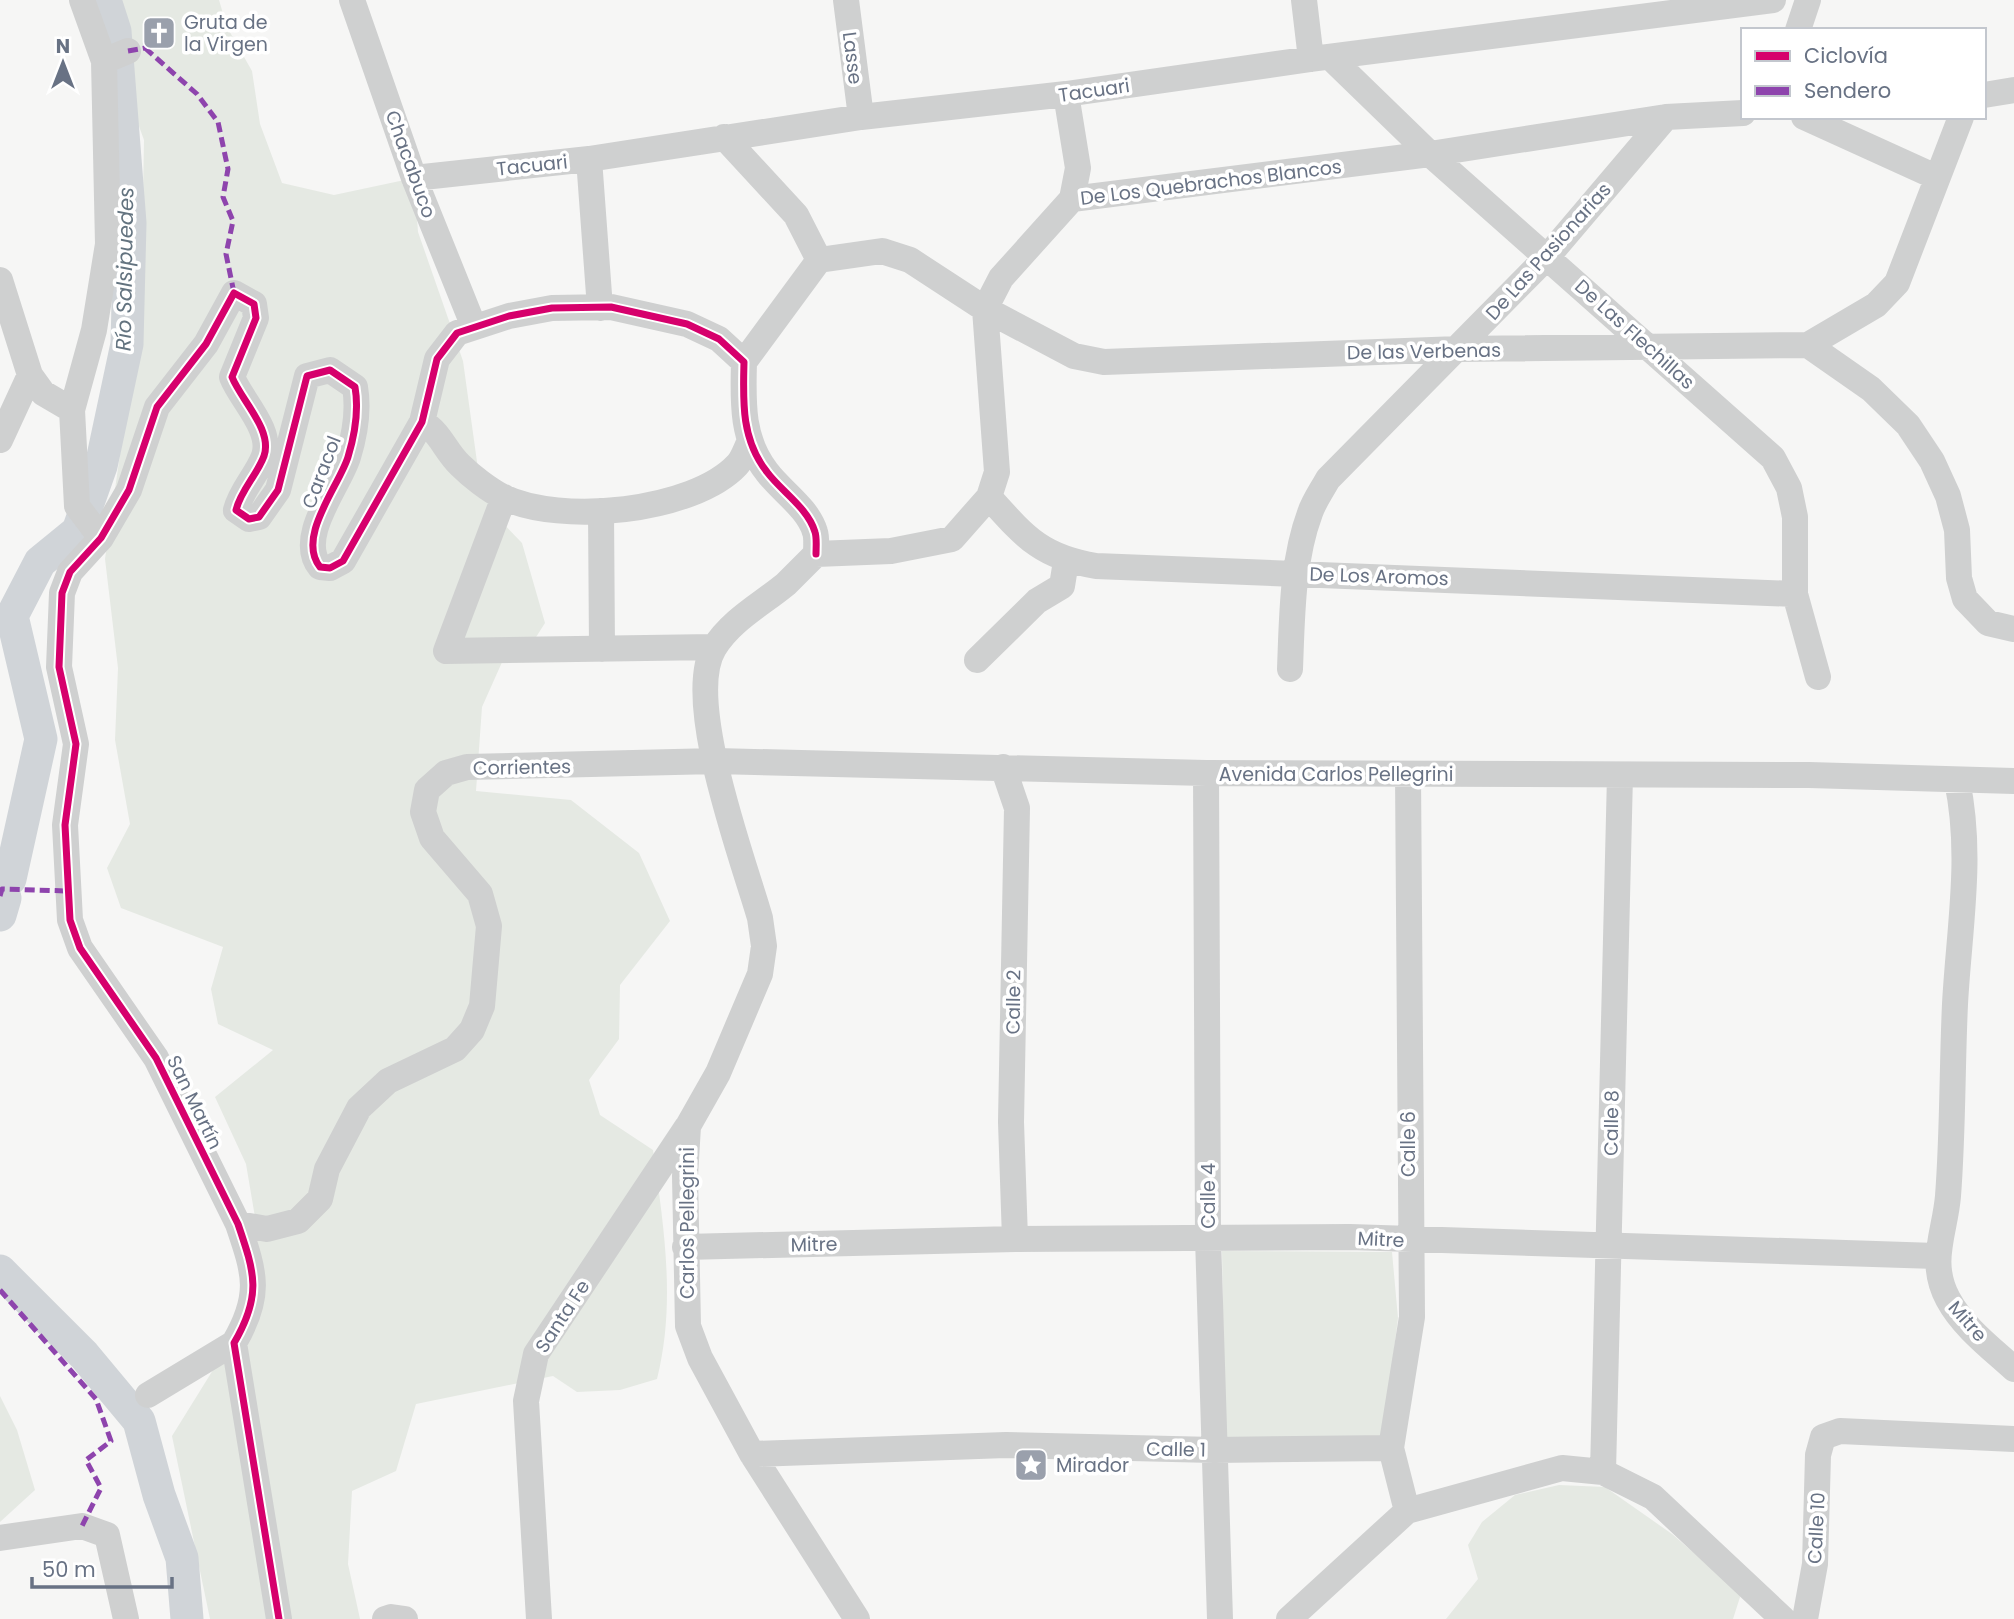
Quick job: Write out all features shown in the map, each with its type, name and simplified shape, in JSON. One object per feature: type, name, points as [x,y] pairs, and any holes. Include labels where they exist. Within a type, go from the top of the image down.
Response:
[{"type":"street","points":[[82,0],[116,56],[108,244],[94,330],[72,410],[77,506],[101,538]]},
{"type":"street","name":"Chacabuco","points":[[352,0],[414,177],[474,327]]},
{"type":"street","name":"Lasse","points":[[846,0],[861,117]]},
{"type":"street","points":[[1304,0],[1320,58]]},
{"type":"street","name":"Tacuari","points":[[414,177],[589,159],[861,117],[1066,94],[1320,58],[1773,0]]},
{"type":"street","points":[[1799,28],[1808,0]]},
{"type":"street","name":"De Las Flechillas","points":[[1320,58],[1548,256],[1773,458],[1789,488],[1795,517],[1795,594],[1818,677]]},
{"type":"street","points":[[1986,95],[2014,90]]},
{"type":"street","points":[[1066,94],[1079,169],[1072,199]]},
{"type":"street","name":"De Los Quebrachos Blancos","points":[[985,309],[1001,278],[1072,199],[1430,154],[1666,117],[1741,113]]},
{"type":"street","name":"De Las Pasionarias","points":[[1290,669],[1301,542],[1310,510],[1328,479],[1548,256],[1666,117]]},
{"type":"street","points":[[1808,119],[1936,177]]},
{"type":"street","points":[[1960,119],[1897,283],[1876,305],[1808,345],[1871,389],[1908,425],[1932,461],[1948,496],[1957,530],[1959,578],[1965,598],[1988,623],[2014,629]]},
{"type":"street","points":[[724,137],[796,215],[819,260],[744,362],[743,414],[750,441],[766,471],[799,507],[816,532],[816,554]]},
{"type":"street","points":[[589,159],[600,308]]},
{"type":"street","name":"De las Verbenas","points":[[819,260],[882,251],[910,260],[985,309],[1074,356],[1104,362],[1459,349],[1808,345]]},
{"type":"street","points":[[0,280],[30,375],[43,393],[72,410]]},
{"type":"street","name":"Caracol","points":[[101,538],[129,490],[157,407],[206,344],[233,293],[254,304],[256,318],[232,377],[263,433],[265,455],[239,499],[236,510],[249,519],[259,517],[278,490],[307,376],[330,370],[345,377],[355,387],[358,407],[347,459],[324,502],[313,545],[313,558],[320,567],[330,568],[343,561],[422,422],[437,359],[457,333],[509,316],[552,308],[600,308],[687,324],[719,340],[744,362]]},
{"type":"street","points":[[504,497],[446,651],[714,647],[741,618],[785,584],[816,554],[891,551],[951,539],[989,497],[997,472],[985,309]]},
{"type":"street","points":[[0,440],[30,375]]},
{"type":"street","points":[[422,422],[437,431],[459,465],[504,497],[565,512],[627,510],[705,486],[737,465],[750,441]]},
{"type":"street","name":"De Los Aromos","points":[[989,497],[1030,542],[1066,561],[1155,570],[1298,572],[1795,594]]},
{"type":"street","points":[[601,511],[602,649]]},
{"type":"street","name":"San Martín","points":[[101,538],[70,572],[62,593],[59,667],[76,744],[65,825],[70,920],[80,948],[156,1058],[237,1224],[256,1285],[246,1322],[234,1343]]},
{"type":"street","points":[[977,660],[1037,601],[1062,586],[1066,561]]},
{"type":"street","name":"Carlos Pellegrini","points":[[714,647],[705,670],[703,699],[710,748],[760,918],[764,946],[760,974],[734,1036],[718,1073],[688,1126],[685,1247],[688,1326],[700,1358],[752,1454],[857,1619]]},
{"type":"street","name":"Corrientes","points":[[237,1224],[267,1229],[298,1221],[320,1199],[327,1169],[359,1108],[388,1081],[455,1049],[472,1030],[482,1006],[489,926],[480,894],[432,838],[423,812],[427,789],[446,773],[467,767],[716,761]]},
{"type":"street","name":"Avenida Carlos Pellegrini","points":[[716,761],[1206,773],[1843,775],[1957,781],[2014,780]]},
{"type":"street","name":"Calle 2","points":[[1003,767],[1017,808],[1011,1122],[1015,1239]]},
{"type":"street","name":"Calle 4","points":[[1206,773],[1208,1238],[1220,1619]]},
{"type":"street","name":"Calle 6","points":[[1407,1511],[1391,1448],[1412,1317],[1409,1241],[1408,774]]},
{"type":"street","name":"Calle 8","points":[[1604,1472],[1620,775]]},
{"type":"street","points":[[1936,1256],[1948,1199],[1955,1001],[1964,895],[1964,816],[1957,781]]},
{"type":"street","name":"Santa Fe","points":[[539,1619],[526,1401],[536,1354],[688,1126]]},
{"type":"street","name":"Mitre","points":[[685,1247],[1015,1239],[1350,1237],[1936,1256],[1947,1298],[1966,1324],[2014,1369]]},
{"type":"street","points":[[148,1395],[234,1343],[279,1619]]},
{"type":"street","name":"Calle 10","points":[[1805,1619],[1815,1564],[1818,1455],[1823,1437],[1840,1432],[2014,1438]]},
{"type":"street","name":"Calle 1","points":[[752,1454],[1006,1446],[1214,1450],[1391,1448]]},
{"type":"street","points":[[1289,1619],[1407,1511],[1562,1468],[1604,1472],[1653,1497],[1783,1619]]},
{"type":"street","points":[[0,1538],[82,1526],[107,1535],[126,1619]]},
{"type":"street","points":[[386,1619],[405,1619]]},
{"type":"shaded area","points":[[93,0],[219,0],[227,27],[252,71],[260,124],[282,183],[334,195],[414,178],[418,232],[463,361],[478,469],[491,511],[522,543],[545,623],[531,645],[507,651],[482,707],[476,791],[571,800],[639,853],[670,921],[620,985],[619,1039],[589,1080],[600,1115],[653,1150],[664,1237],[667,1294],[663,1351],[657,1379],[620,1390],[577,1392],[553,1376],[416,1404],[396,1471],[352,1491],[348,1564],[360,1619],[210,1619],[172,1436],[231,1341],[257,1229],[246,1164],[215,1097],[273,1050],[218,1024],[211,989],[223,947],[121,908],[107,868],[130,824],[115,740],[118,668],[105,559],[141,308],[144,140]]},
{"type":"shaded area","points":[[1222,1251],[1392,1252],[1398,1318],[1383,1438],[1225,1439]]},
{"type":"shaded area","points":[[0,1396],[17,1430],[35,1490],[0,1522]]},
{"type":"shaded area","points":[[1559,1485],[1605,1487],[1672,1534],[1741,1594],[1733,1619],[1446,1619],[1478,1579],[1468,1545],[1482,1522],[1515,1495]]},
{"type":"waterway","name":"Río Salsipuedes","points":[[10,879],[41,739],[12,616],[40,562],[78,531],[101,466],[127,344],[130,223],[115,31],[105,0]]},
{"type":"waterway","name":"Río Salsipuedes","points":[[0,915],[5,898]]},
{"type":"waterway","name":"Río Salsipuedes","points":[[0,1271],[84,1355],[139,1421],[159,1495],[182,1558],[187,1619]]},
{"type":"marked path","points":[[128,51],[145,48],[159,34]]},
{"type":"marked path","points":[[145,48],[197,94],[218,122],[228,169],[223,197],[233,221],[226,254],[234,293]]},
{"type":"marked path","points":[[0,896],[2,889],[68,891]]},
{"type":"marked path","points":[[0,1290],[96,1399],[111,1441],[86,1460],[101,1488],[82,1526]]},
{"type":"cycle path","points":[[279,1619],[234,1343],[249,1311],[252,1297],[252,1271],[248,1257],[238,1224],[156,1058],[80,948],[70,920],[65,825],[76,744],[59,667],[62,593],[70,572],[101,538],[129,490],[157,407],[206,344],[234,293],[254,304],[256,318],[232,377],[255,415],[266,446],[261,463],[236,510],[249,519],[259,517],[278,490],[307,376],[330,370],[355,387],[356,413],[348,457],[322,512],[313,541],[314,555],[320,567],[330,568],[343,561],[422,422],[437,359],[457,333],[509,316],[552,308],[611,307],[687,324],[719,339],[744,362],[745,419],[752,446],[767,472],[812,523],[816,537],[816,554]]},
{"type":"place","name":"Gruta de la Virgen","points":[[159,33]]},
{"type":"place","name":"Mirador","points":[[1031,1465]]}]
